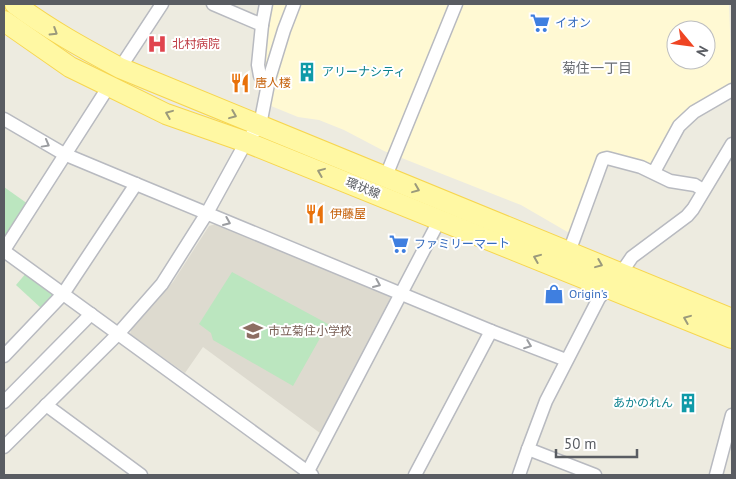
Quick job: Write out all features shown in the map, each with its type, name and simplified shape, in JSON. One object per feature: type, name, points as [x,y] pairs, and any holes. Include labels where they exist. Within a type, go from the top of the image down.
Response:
[{"type":"main road","name":"環状線","points":[[15,4],[65,38],[120,68],[570,252],[615,280],[732,338]]},
{"type":"main road","name":"環状線","points":[[4,21],[70,67],[166,114],[246,142],[440,219],[732,319]]},
{"type":"street","points":[[120,68],[162,4]]},
{"type":"street","points":[[213,4],[262,25]]},
{"type":"street","points":[[266,4],[258,65],[260,76],[269,79]]},
{"type":"street","points":[[4,447],[118,334],[162,284],[208,213],[246,142],[260,125],[269,79],[294,4]]},
{"type":"street","points":[[386,176],[456,4]]},
{"type":"street","points":[[108,86],[4,251],[309,474],[440,219]]},
{"type":"street","points":[[654,172],[679,126],[694,112],[732,90]]},
{"type":"street","points":[[4,119],[64,154],[400,294],[566,360]]},
{"type":"street","points":[[519,475],[546,401],[599,298],[632,257],[687,216],[732,144]]},
{"type":"street","points":[[570,252],[603,159],[618,160],[654,172],[670,180],[695,185],[703,190]]},
{"type":"street","points":[[4,356],[63,294],[136,184]]},
{"type":"street","points":[[4,402],[91,314]]},
{"type":"street","points":[[415,475],[491,331]]},
{"type":"street","points":[[46,405],[141,475]]},
{"type":"street","points":[[716,475],[732,415]]},
{"type":"street","points":[[528,449],[595,475]]},
{"type":"shaded area","points":[[271,4],[729,4],[732,84],[688,110],[654,163],[606,152],[599,156],[571,234],[521,205],[384,151],[344,130],[319,120],[298,117],[271,106],[262,67]]},
{"type":"shaded area","name":"市立菊住小学校","points":[[216,224],[388,292],[391,300],[320,433],[203,347],[185,373],[130,334],[132,327],[173,282],[209,226]]},
{"type":"green space","points":[[4,187],[28,204],[4,242]]},
{"type":"green space","points":[[27,272],[55,292],[41,308],[16,285]]},
{"type":"green space","points":[[232,272],[328,324],[293,386],[213,340],[211,333],[199,324]]},
{"type":"place","name":"イオン","points":[[540,23]]},
{"type":"place","name":"北村病院","points":[[157,44]]},
{"type":"place","name":"アリーナシティ","points":[[307,72]]},
{"type":"place","name":"唐人楼","points":[[240,83]]},
{"type":"place","name":"伊藤屋","points":[[315,214]]},
{"type":"place","name":"ファミリーマート","points":[[399,244]]},
{"type":"place","name":"Origin's","points":[[554,294]]},
{"type":"place","name":"市立菊住小学校","points":[[253,331]]},
{"type":"place","name":"あかのれん","points":[[688,403]]},
{"type":"district","name":"菊住一丁目","points":[[597,68]]}]
